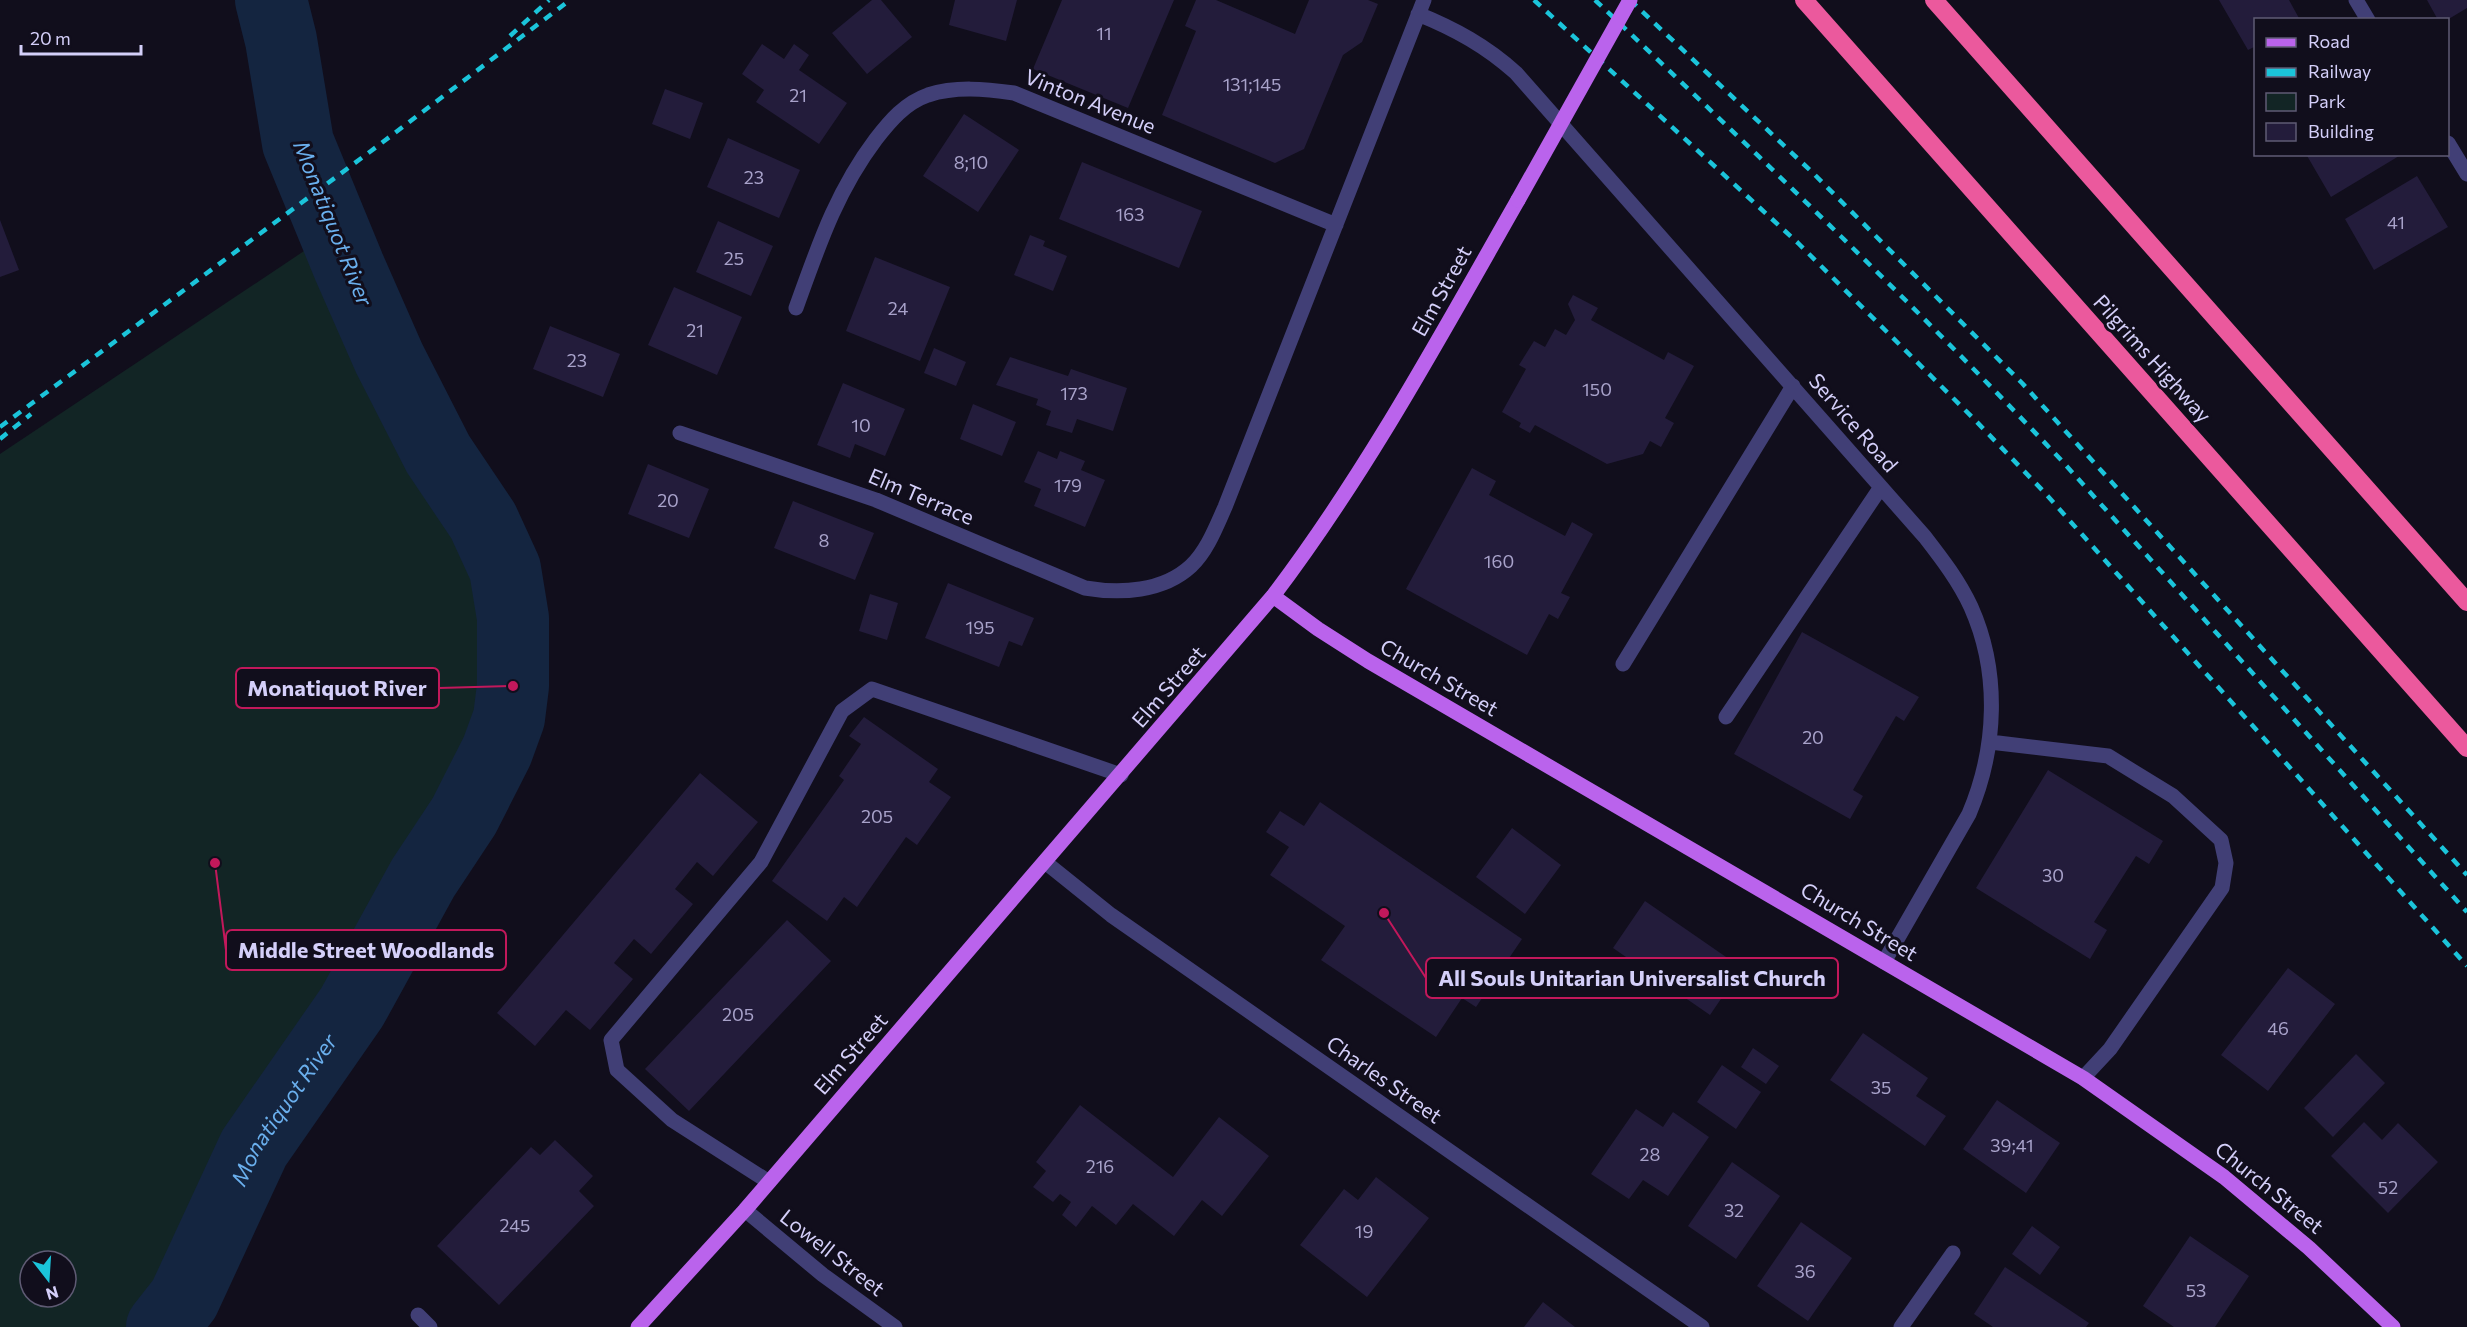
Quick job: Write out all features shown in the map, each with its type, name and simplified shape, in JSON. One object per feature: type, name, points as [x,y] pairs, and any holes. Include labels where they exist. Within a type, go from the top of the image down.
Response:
[{"type":"highway","name":"Pilgrims Highway","points":[[1804,0],[2467,748]]},
{"type":"highway","points":[[1934,0],[2467,602]]},
{"type":"main road","name":"Elm Street","points":[[638,1327],[745,1210],[1273,596],[1330,518],[1377,445],[1630,0]]},
{"type":"main road","name":"Church Street","points":[[1273,596],[1368,661],[2083,1078],[2224,1177],[2324,1261],[2392,1327]]},
{"type":"street","points":[[2356,0],[2367,18]]},
{"type":"street","points":[[1336,225],[1421,7]]},
{"type":"street","name":"Service Road","points":[[1421,7],[1480,44],[1516,73],[1925,537],[1958,583],[1971,607],[1980,634],[1990,685],[1990,742],[1979,790],[1969,814],[1884,962]]},
{"type":"street","name":"Vinton Avenue","points":[[796,309],[839,195],[856,164],[882,131],[910,103],[927,95],[967,88],[1014,93],[1036,100],[1336,225]]},
{"type":"street","points":[[2449,145],[2467,174]]},
{"type":"street","name":"Elm Terrace","points":[[680,433],[876,500],[1085,588],[1104,591],[1145,588],[1163,582],[1191,566],[1214,533],[1336,225]]},
{"type":"street","points":[[1623,664],[1793,386]]},
{"type":"street","points":[[1726,717],[1881,487]]},
{"type":"street","points":[[769,1182],[672,1120],[617,1070],[610,1040],[761,862],[842,711],[872,689],[1121,775]]},
{"type":"street","points":[[1990,742],[2108,756],[2173,796],[2221,840],[2226,863],[2222,888],[2110,1048],[2083,1078]]},
{"type":"street","name":"Charles Street","points":[[1045,862],[1111,915],[1702,1327]]},
{"type":"street","name":"Lowell Street","points":[[745,1210],[824,1275],[895,1327]]},
{"type":"street","points":[[1901,1327],[1953,1253]]},
{"type":"street","points":[[418,1315],[430,1327]]},
{"type":"green space","points":[[334,231],[388,358],[438,454],[483,521],[513,618],[509,718],[352,1007],[156,1327],[0,1327],[0,454]]},
{"type":"building","points":[[872,0],[881,0],[912,37],[867,74],[832,33]]},
{"type":"building","points":[[955,0],[1017,0],[1006,41],[949,25]]},
{"type":"building","points":[[1062,0],[1174,0],[1128,108],[1033,69]]},
{"type":"building","points":[[1196,0],[1216,0],[1295,34],[1309,0],[1368,0],[1378,4],[1362,42],[1343,55],[1304,149],[1275,163],[1162,115],[1196,31],[1185,26]]},
{"type":"building","points":[[2219,0],[2289,0],[2299,18],[2254,18],[2254,47],[2248,50]]},
{"type":"building","points":[[2427,0],[2467,0],[2467,8],[2449,19],[2437,18]]},
{"type":"building","points":[[762,44],[784,59],[794,44],[809,55],[799,70],[847,103],[819,144],[756,102],[764,90],[742,74]]},
{"type":"building","points":[[665,89],[703,103],[690,139],[652,124]]},
{"type":"building","points":[[964,114],[1019,150],[978,212],[923,176]]},
{"type":"building","points":[[728,138],[800,170],[779,218],[707,187]]},
{"type":"building","points":[[2307,156],[2399,156],[2331,197]]},
{"type":"building","points":[[1082,162],[1202,211],[1179,268],[1059,219]]},
{"type":"building","points":[[2417,176],[2448,227],[2374,270],[2345,219]]},
{"type":"building","points":[[0,220],[19,270],[0,277]]},
{"type":"building","points":[[718,221],[773,246],[751,296],[696,272]]},
{"type":"building","points":[[1030,235],[1045,241],[1043,246],[1067,256],[1053,291],[1014,275]]},
{"type":"building","points":[[875,257],[950,287],[920,361],[846,331]]},
{"type":"building","points":[[674,287],[742,317],[717,375],[648,345]]},
{"type":"building","points":[[1573,295],[1598,308],[1591,320],[1664,360],[1668,352],[1694,366],[1665,418],[1674,423],[1661,447],[1650,441],[1643,454],[1607,464],[1535,425],[1530,433],[1519,427],[1521,423],[1502,412],[1526,369],[1519,365],[1534,341],[1545,347],[1555,329],[1566,335],[1575,320],[1568,304]]},
{"type":"building","points":[[550,326],[620,354],[603,397],[533,369]]},
{"type":"building","points":[[934,348],[966,362],[956,386],[924,373]]},
{"type":"building","points":[[1010,357],[1068,376],[1071,369],[1127,388],[1113,431],[1077,419],[1072,433],[1046,425],[1051,411],[1036,405],[1038,399],[996,385]]},
{"type":"building","points":[[843,383],[905,409],[885,456],[855,444],[850,458],[817,445]]},
{"type":"building","points":[[973,404],[1016,422],[1002,456],[960,439]]},
{"type":"building","points":[[1038,451],[1057,459],[1060,451],[1085,461],[1081,470],[1105,480],[1085,527],[1034,506],[1041,489],[1024,482]]},
{"type":"building","points":[[648,464],[709,489],[689,538],[628,514]]},
{"type":"building","points":[[1472,468],[1496,481],[1489,495],[1565,536],[1572,522],[1593,534],[1561,593],[1570,597],[1558,619],[1549,614],[1527,655],[1406,589]]},
{"type":"building","points":[[793,501],[874,533],[855,580],[774,548]]},
{"type":"building","points":[[948,583],[1034,618],[1022,646],[1009,641],[999,667],[925,638]]},
{"type":"building","points":[[870,594],[898,603],[887,640],[859,631]]},
{"type":"building","points":[[1802,632],[1919,697],[1904,721],[1896,716],[1853,790],[1863,796],[1850,819],[1734,754]]},
{"type":"building","points":[[864,717],[938,769],[929,782],[951,797],[917,845],[906,837],[857,907],[844,897],[827,921],[772,881],[844,780],[839,776],[861,744],[849,736]]},
{"type":"building","points":[[2048,770],[2163,841],[2149,864],[2136,856],[2094,922],[2107,930],[2090,959],[1976,888]]},
{"type":"building","points":[[700,773],[758,822],[713,876],[697,862],[675,889],[693,904],[651,954],[634,939],[614,963],[633,979],[590,1030],[566,1010],[535,1046],[497,1013]]},
{"type":"building","points":[[1320,802],[1522,939],[1476,1007],[1462,998],[1436,1037],[1321,960],[1345,926],[1270,875],[1289,847],[1266,832],[1280,811],[1304,826]]},
{"type":"building","points":[[1512,828],[1561,865],[1525,914],[1476,877]]},
{"type":"building","points":[[1645,901],[1742,968],[1710,1015],[1613,948]]},
{"type":"building","points":[[787,920],[831,961],[689,1111],[645,1069]]},
{"type":"building","points":[[2288,968],[2335,1004],[2268,1091],[2221,1055]]},
{"type":"building","points":[[1863,1033],[1928,1078],[1916,1096],[1946,1116],[1925,1146],[1830,1080]]},
{"type":"building","points":[[1753,1048],[1779,1066],[1766,1084],[1741,1067]]},
{"type":"building","points":[[2356,1054],[2385,1083],[2333,1137],[2304,1108]]},
{"type":"building","points":[[1722,1065],[1761,1092],[1736,1129],[1697,1102]]},
{"type":"building","points":[[1997,1100],[2060,1143],[2026,1193],[1963,1149]]},
{"type":"building","points":[[1080,1105],[1173,1177],[1219,1117],[1269,1156],[1222,1216],[1202,1200],[1174,1236],[1133,1204],[1116,1225],[1092,1206],[1076,1227],[1062,1215],[1071,1202],[1060,1194],[1053,1202],[1033,1187],[1046,1171],[1036,1162]]},
{"type":"building","points":[[1636,1109],[1663,1127],[1673,1112],[1709,1137],[1668,1196],[1643,1180],[1629,1199],[1591,1174]]},
{"type":"building","points":[[2364,1122],[2382,1140],[2398,1123],[2438,1162],[2388,1213],[2331,1156]]},
{"type":"building","points":[[555,1140],[593,1176],[579,1191],[594,1206],[499,1305],[437,1246],[531,1147],[540,1155]]},
{"type":"building","points":[[1732,1162],[1780,1196],[1736,1259],[1688,1226]]},
{"type":"building","points":[[1376,1177],[1429,1218],[1367,1297],[1300,1245],[1344,1189],[1358,1200]]},
{"type":"building","points":[[1801,1222],[1852,1258],[1808,1321],[1757,1286]]},
{"type":"building","points":[[2032,1226],[2060,1247],[2040,1275],[2012,1254]]},
{"type":"building","points":[[2190,1236],[2249,1276],[2215,1327],[2174,1327],[2143,1306]]},
{"type":"building","points":[[2005,1267],[2089,1323],[2086,1327],[1993,1327],[1974,1314]]},
{"type":"building","points":[[1543,1302],[1575,1327],[1524,1327]]},
{"type":"waterway","name":"Monatiquot River","points":[[162,1327],[184,1299],[254,1148],[352,1007],[423,878],[464,816],[497,751],[509,718],[513,686],[513,618],[505,569],[483,521],[438,454],[389,358],[298,143],[281,40],[271,0]]},
{"type":"railway","points":[[510,36],[549,0]]},
{"type":"railway","points":[[0,427],[570,0]]},
{"type":"railway","points":[[1534,0],[1798,243],[1975,420],[2045,493],[2467,966]]},
{"type":"railway","points":[[1595,0],[1832,228],[2006,402],[2063,462],[2467,912]]},
{"type":"railway","points":[[1630,0],[1813,173],[2022,383],[2467,875]]},
{"type":"railway","points":[[0,439],[31,414]]},
{"type":"place","name":"Monatiquot River","points":[[513,686]]},
{"type":"place","name":"Middle Street Woodlands","points":[[215,863]]},
{"type":"place","name":"All Souls Unitarian Universalist Church","points":[[1384,913]]}]
